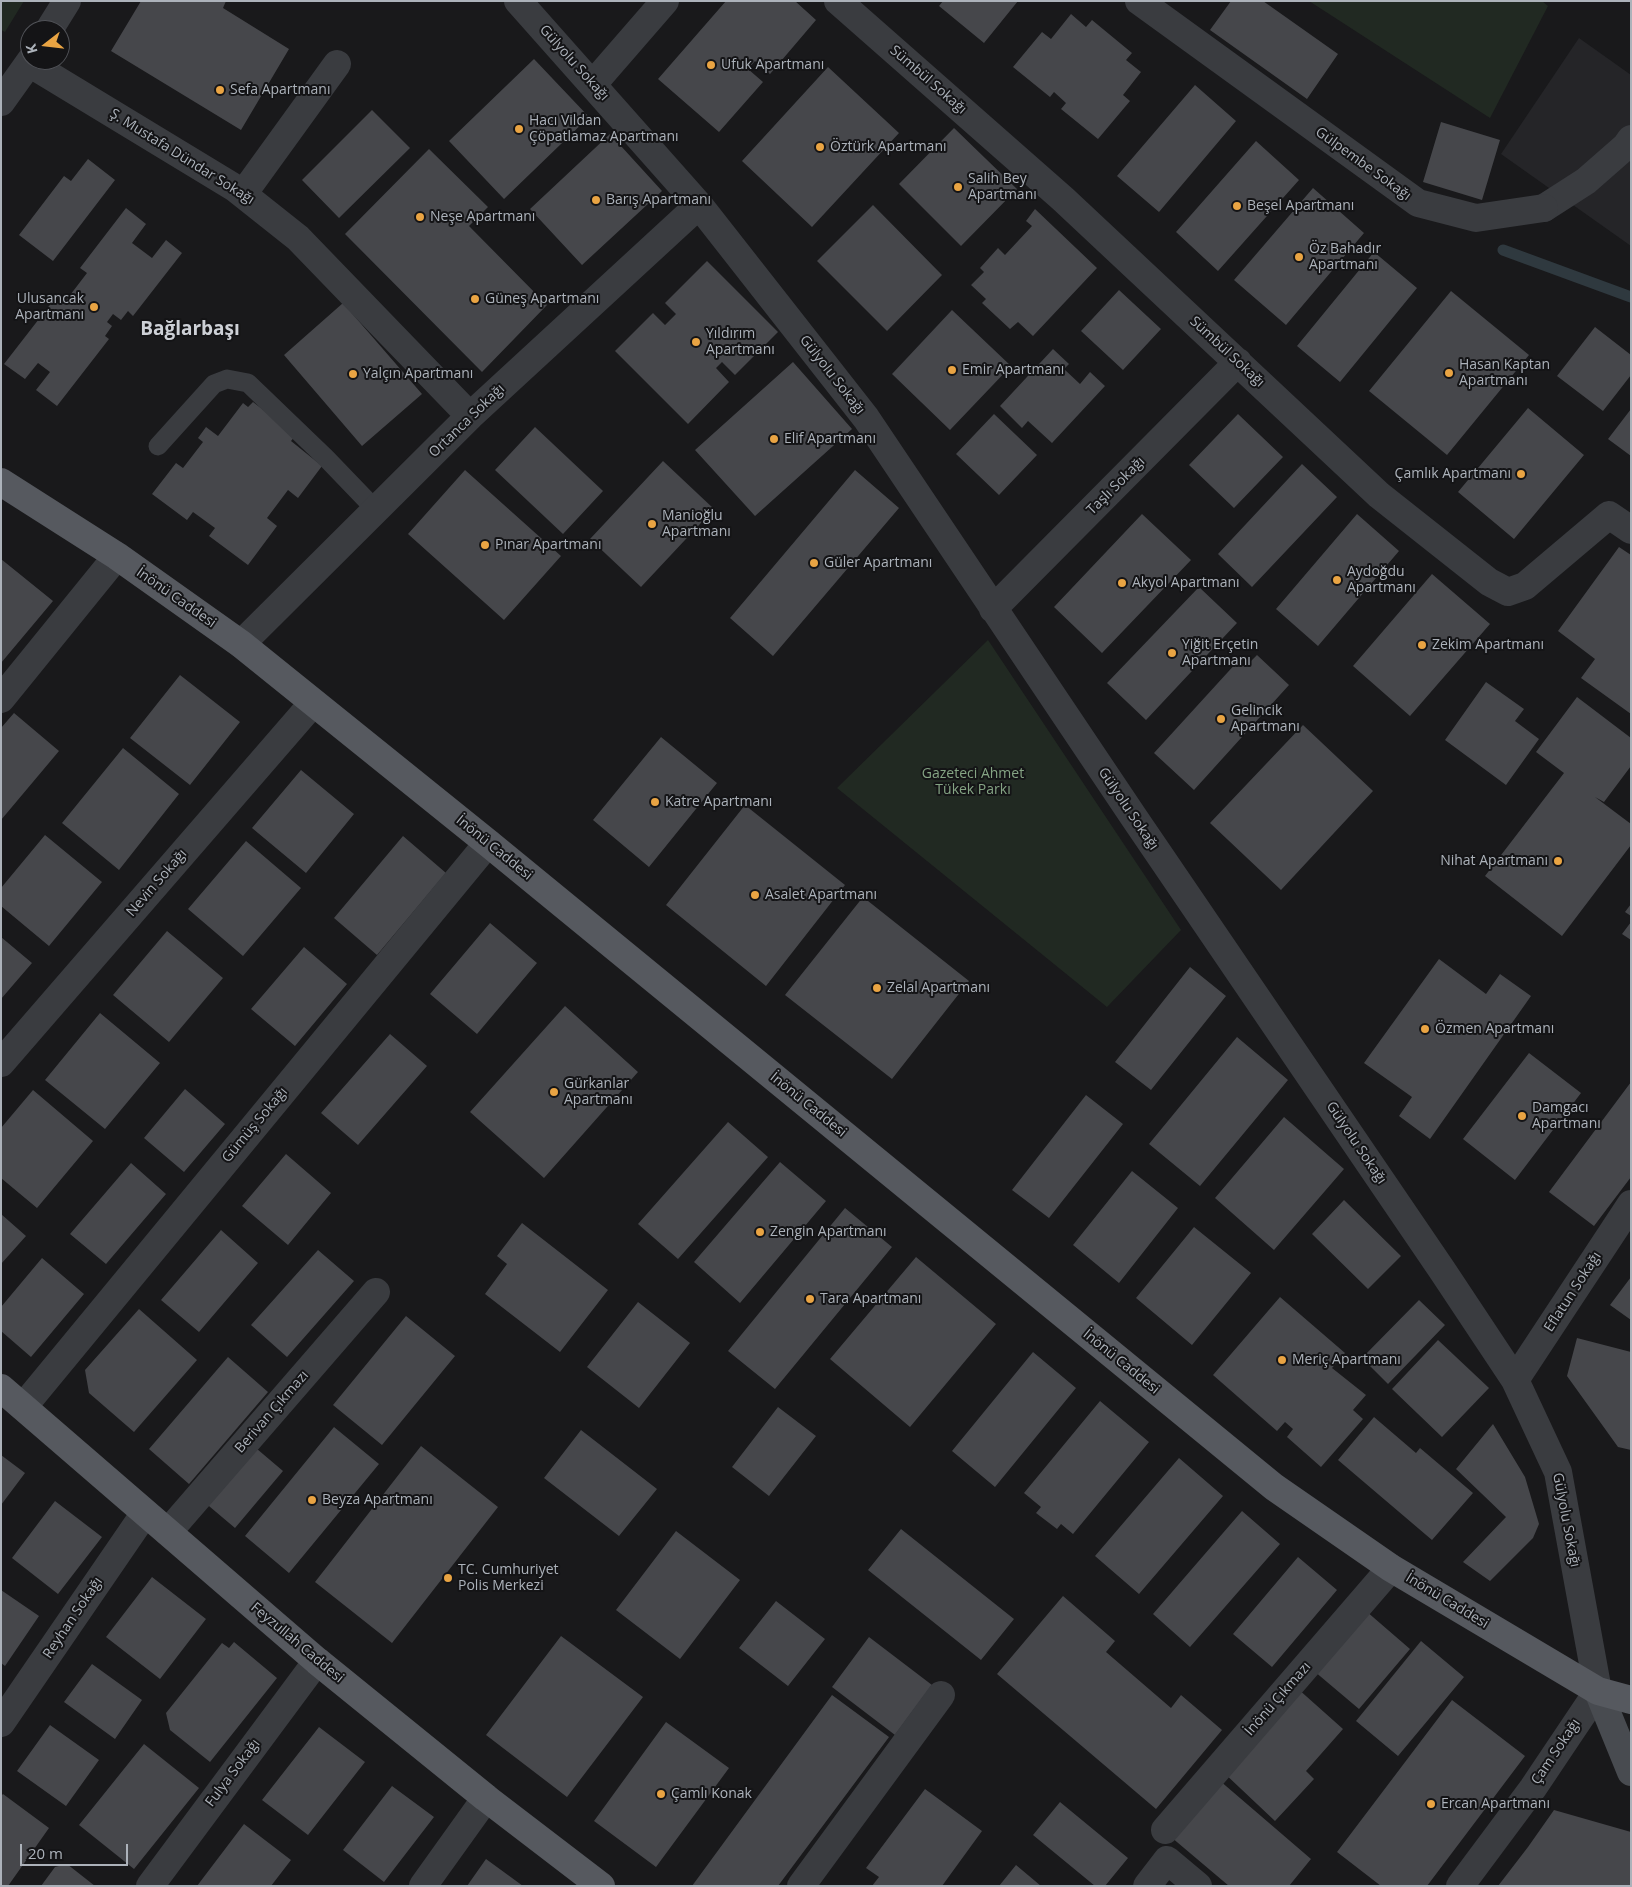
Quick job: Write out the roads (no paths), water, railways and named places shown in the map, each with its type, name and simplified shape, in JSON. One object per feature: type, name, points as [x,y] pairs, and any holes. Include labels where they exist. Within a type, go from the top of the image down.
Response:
[{"type":"main road","name":"İnönü Caddesi","points":[[1,482],[117,556],[241,644],[488,843],[1274,1487],[1391,1568],[1598,1690],[1631,1700]]},
{"type":"main road","name":"Feyzullah Caddesi","points":[[1,1388],[317,1661],[486,1798],[602,1886]]},
{"type":"main road","points":[[1598,1690],[1631,1772]]},
{"type":"street","points":[[56,20],[68,1]]},
{"type":"street","name":"Gülyolu Sokağı","points":[[518,1],[699,206],[866,418],[993,609],[1437,1262],[1515,1380],[1558,1472],[1598,1690]]},
{"type":"street","points":[[592,84],[665,1]]},
{"type":"street","name":"Sümbül Sokağı","points":[[838,1],[1063,199],[1379,495],[1489,582],[1508,592],[1525,586],[1609,515],[1631,530]]},
{"type":"street","name":"Gülpembe Sokağı","points":[[1139,1],[1418,203],[1476,218],[1544,208],[1586,181],[1626,146],[1631,139]]},
{"type":"street","points":[[243,194],[337,64]]},
{"type":"street","points":[[1,102],[24,70]]},
{"type":"street","name":"Ş. Mustafa Dündar Sokağı","points":[[44,70],[243,194],[298,238],[470,416]]},
{"type":"street","name":"Ortanca Sokağı","points":[[241,644],[470,416],[699,206]]},
{"type":"street","name":"Taşlı Sokağı","points":[[993,609],[1238,362]]},
{"type":"street","points":[[1,699],[117,556]]},
{"type":"street","name":"Nevin Sokağı","points":[[1,1063],[313,703]]},
{"type":"street","name":"Gümüş Sokağı","points":[[23,1407],[488,843]]},
{"type":"street","name":"Eflatun Sokağı","points":[[1515,1380],[1631,1204]]},
{"type":"street","name":"Berivan Çıkmazı","points":[[168,1532],[376,1292]]},
{"type":"street","name":"Reyhan Sokağı","points":[[1,1724],[145,1513]]},
{"type":"street","name":"İnönü Çıkmazı","points":[[1165,1830],[1391,1568]]},
{"type":"street","name":"Fulya Sokağı","points":[[150,1886],[317,1661]]},
{"type":"street","name":"Çam Sokağı","points":[[1460,1886],[1533,1788],[1598,1690]]},
{"type":"street","points":[[801,1886],[941,1695]]},
{"type":"street","points":[[423,1886],[486,1798]]},
{"type":"street","points":[[1147,1886],[1167,1860],[1198,1886]]},
{"type":"lane","points":[[158,446],[214,384],[227,379],[248,383],[326,458],[376,510]]},
{"type":"waterway","points":[[1503,250],[1631,297]]},
{"type":"place","name":"Ufuk Apartmanı","points":[[711,65]]},
{"type":"place","name":"Sefa Apartmanı","points":[[220,90]]},
{"type":"place","name":"Hacı Vildan Çöpatlamaz Apartmanı","points":[[519,129]]},
{"type":"place","name":"Öztürk Apartmanı","points":[[820,147]]},
{"type":"place","name":"Salih Bey Apartmanı","points":[[958,187]]},
{"type":"place","name":"Barış Apartmanı","points":[[596,200]]},
{"type":"place","name":"Beşel Apartmanı","points":[[1237,206]]},
{"type":"place","name":"Neşe Apartmanı","points":[[420,217]]},
{"type":"place","name":"Öz Bahadır Apartmanı","points":[[1299,257]]},
{"type":"place","name":"Güneş Apartmanı","points":[[475,299]]},
{"type":"place","name":"Ulusancak Apartmanı","points":[[94,307]]},
{"type":"place","name":"Yıldırım Apartmanı","points":[[696,342]]},
{"type":"place","name":"Emir Apartmanı","points":[[952,370]]},
{"type":"place","name":"Hasan Kaptan Apartmanı","points":[[1449,373]]},
{"type":"place","name":"Yalçın Apartmanı","points":[[353,374]]},
{"type":"place","name":"Elif Apartmanı","points":[[774,439]]},
{"type":"place","name":"Çamlık Apartmanı","points":[[1521,474]]},
{"type":"place","name":"Manioğlu Apartmanı","points":[[652,524]]},
{"type":"place","name":"Pınar Apartmanı","points":[[485,545]]},
{"type":"place","name":"Güler Apartmanı","points":[[814,563]]},
{"type":"place","name":"Aydoğdu Apartmanı","points":[[1337,580]]},
{"type":"place","name":"Akyol Apartmanı","points":[[1122,583]]},
{"type":"place","name":"Zekim Apartmanı","points":[[1422,645]]},
{"type":"place","name":"Yiğit Erçetin Apartmanı","points":[[1172,653]]},
{"type":"place","name":"Gelincik Apartmanı","points":[[1221,719]]},
{"type":"place","name":"Katre Apartmanı","points":[[655,802]]},
{"type":"place","name":"Nihat Apartmanı","points":[[1558,861]]},
{"type":"place","name":"Asalet Apartmanı","points":[[755,895]]},
{"type":"place","name":"Zelal Apartmanı","points":[[877,988]]},
{"type":"place","name":"Özmen Apartmanı","points":[[1425,1029]]},
{"type":"place","name":"Gürkanlar Apartmanı","points":[[554,1092]]},
{"type":"place","name":"Damgacı Apartmanı","points":[[1522,1116]]},
{"type":"place","name":"Zengin Apartmanı","points":[[760,1232]]},
{"type":"place","name":"Tara Apartmanı","points":[[810,1299]]},
{"type":"place","name":"Meriç Apartmanı","points":[[1282,1360]]},
{"type":"place","name":"Beyza Apartmanı","points":[[312,1500]]},
{"type":"place","name":"TC. Cumhuriyet Polis Merkezi","points":[[448,1578]]},
{"type":"place","name":"Çamlı Konak","points":[[661,1794]]},
{"type":"place","name":"Ercan Apartmanı","points":[[1431,1804]]},
{"type":"district","name":"Bağlarbaşı","points":[[190,330]]},
{"type":"park label","name":"Gazeteci Ahmet Tükek Parkı","points":[[973,782]]}]
